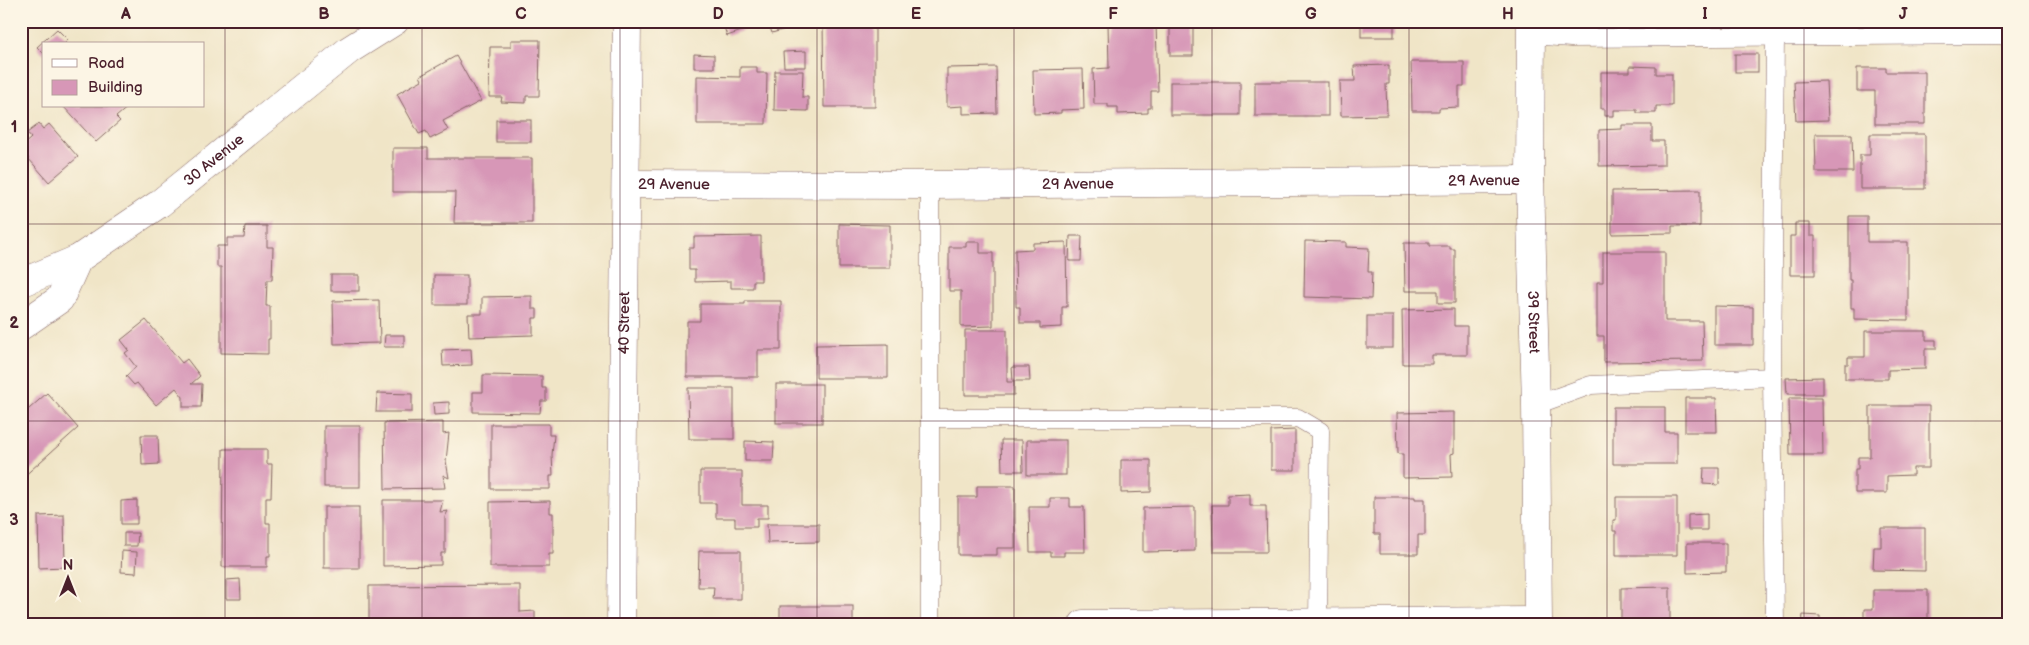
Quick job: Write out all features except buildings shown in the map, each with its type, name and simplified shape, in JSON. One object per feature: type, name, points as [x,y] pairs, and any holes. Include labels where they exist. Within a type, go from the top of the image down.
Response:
[{"type":"street","name":"30 Avenue","points":[[21,283],[78,259],[158,204],[349,50],[395,21]]},
{"type":"street","name":"40 Street","points":[[621,624],[626,21]]},
{"type":"street","name":"39 Street","points":[[1531,28],[1530,180],[1536,405],[1538,622]]},
{"type":"street","name":"29 Avenue","points":[[626,184],[930,185],[1530,180]]},
{"type":"street","points":[[21,264],[78,259],[60,299],[21,326]]},
{"type":"street","points":[[1083,624],[1538,622]]},
{"type":"lane","points":[[1531,28],[1571,38],[2008,36]]},
{"type":"lane","points":[[1775,36],[1772,377],[1775,624]]},
{"type":"lane","points":[[930,185],[930,624]]},
{"type":"lane","points":[[1536,405],[1591,385],[1772,377]]},
{"type":"lane","points":[[930,418],[1298,418],[1320,431],[1318,623]]}]
